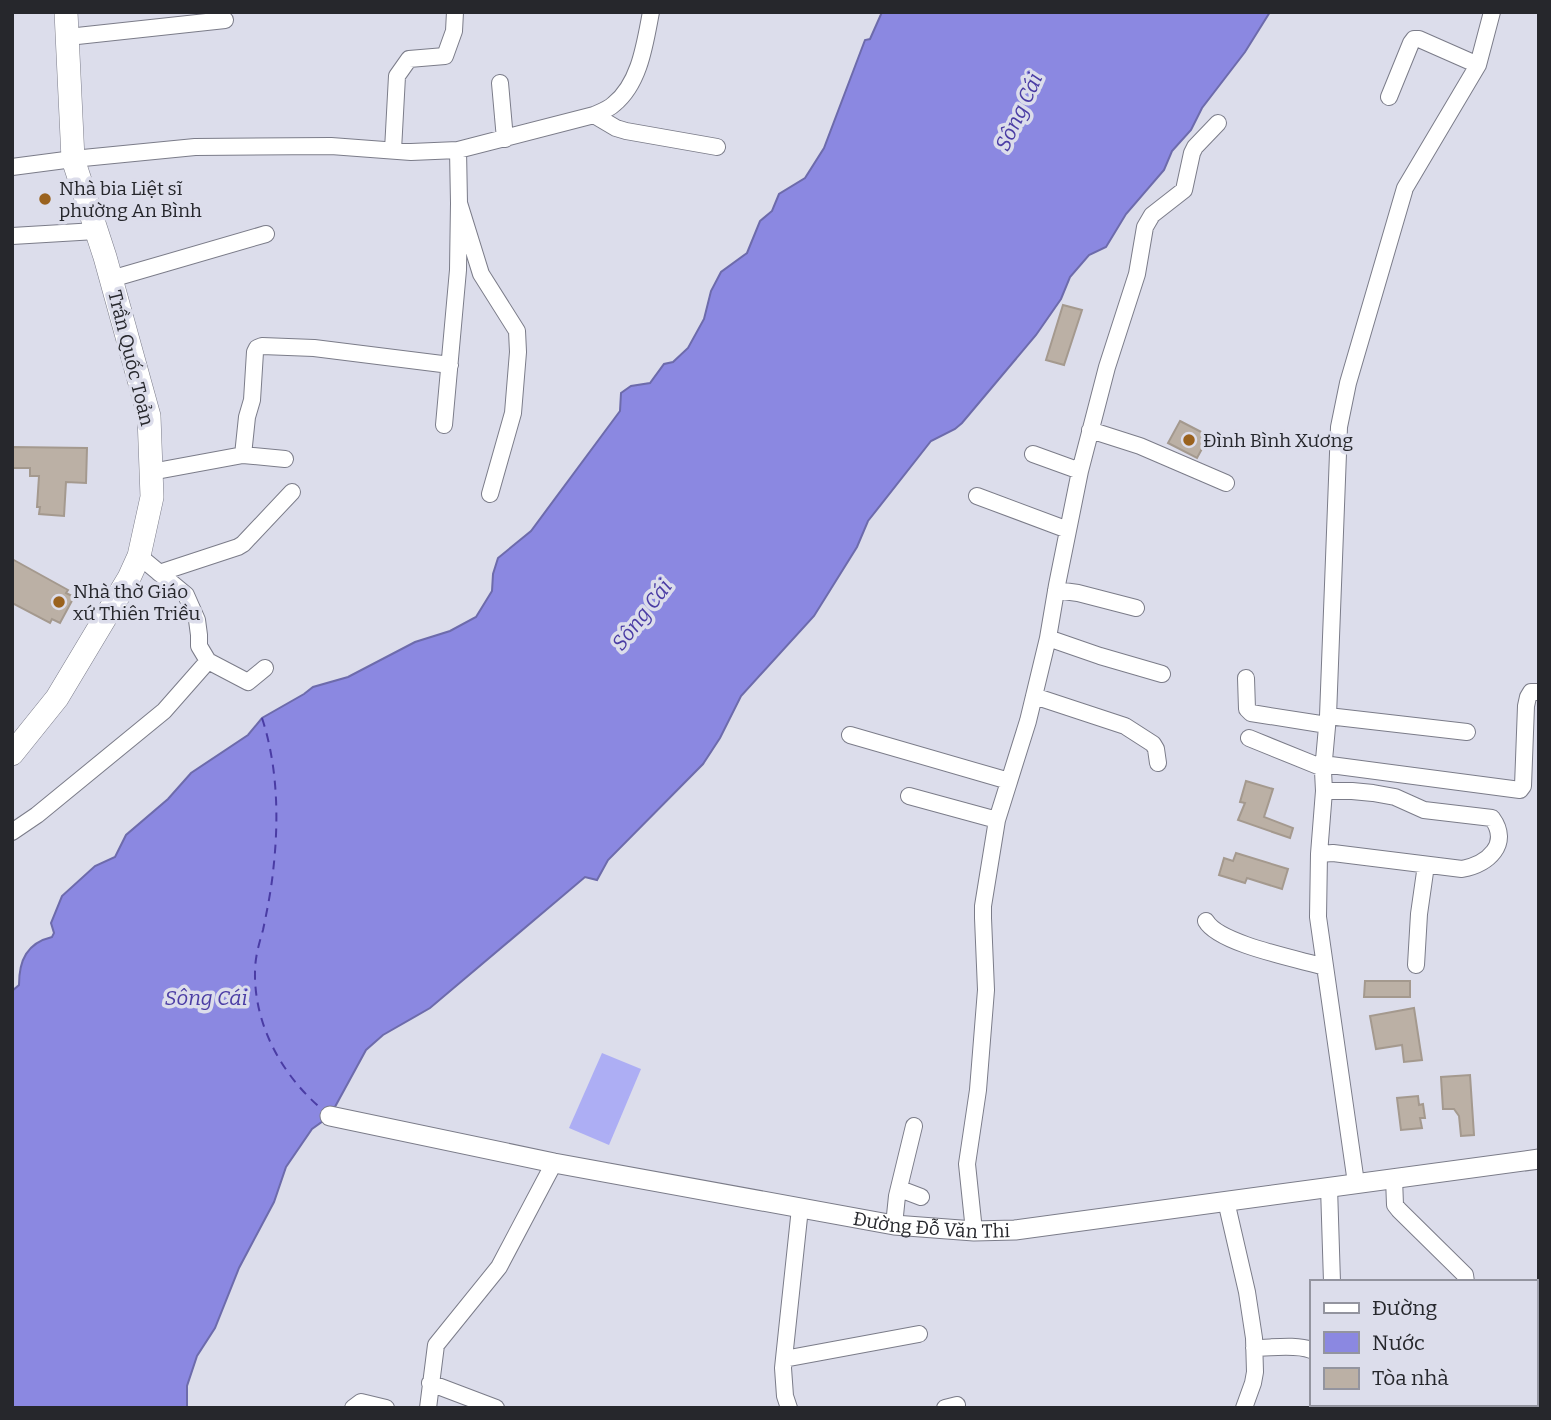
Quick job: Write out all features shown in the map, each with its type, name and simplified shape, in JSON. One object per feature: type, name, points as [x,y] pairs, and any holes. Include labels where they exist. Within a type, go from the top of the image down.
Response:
[{"type":"main road","name":"Trần Quốc Toản","points":[[12,754],[57,698],[129,578],[139,556],[152,498],[149,416],[111,279],[73,159],[66,12]]},
{"type":"street","points":[[393,150],[397,76],[409,59],[445,56],[454,31],[455,12]]},
{"type":"street","points":[[12,167],[195,147],[331,146],[411,152],[458,150],[505,139],[594,115],[614,105],[628,88],[638,65],[651,12]]},
{"type":"street","points":[[1356,1183],[1318,917],[1339,427],[1348,383],[1405,188],[1478,65],[1492,12]]},
{"type":"street","points":[[68,37],[225,20]]},
{"type":"street","points":[[1389,97],[1414,39],[1478,65]]},
{"type":"street","points":[[500,83],[505,139]]},
{"type":"street","points":[[594,115],[626,131],[717,147]]},
{"type":"street","points":[[974,1231],[967,1164],[978,1090],[986,990],[982,918],[997,820],[1028,721],[1048,638],[1080,471],[1107,367],[1137,274],[1147,220],[1184,190],[1195,147],[1219,123]]},
{"type":"street","points":[[444,425],[458,270],[458,150]]},
{"type":"street","points":[[459,203],[481,274],[517,331],[513,413],[490,494]]},
{"type":"street","points":[[12,236],[96,231]]},
{"type":"street","points":[[111,279],[266,234]]},
{"type":"street","points":[[243,455],[247,417],[252,400],[255,352],[262,345],[314,348],[450,365]]},
{"type":"street","points":[[1090,430],[1140,446],[1226,482]]},
{"type":"street","points":[[1033,454],[1080,471]]},
{"type":"street","points":[[151,472],[243,455],[285,459]]},
{"type":"street","points":[[159,573],[243,544],[292,492]]},
{"type":"street","points":[[977,496],[1068,530]]},
{"type":"street","points":[[139,556],[186,596],[197,620],[199,646],[208,661],[248,682],[265,668]]},
{"type":"street","points":[[1056,590],[1136,608]]},
{"type":"street","points":[[1048,638],[1162,674]]},
{"type":"street","points":[[12,832],[37,815],[164,711],[208,661]]},
{"type":"street","points":[[1247,678],[1247,709],[1251,713],[1467,733]]},
{"type":"street","points":[[1249,738],[1323,766],[1520,790],[1523,786],[1526,706],[1531,692],[1539,692]]},
{"type":"street","points":[[1034,696],[1125,726],[1153,744],[1158,763]]},
{"type":"street","points":[[850,735],[1009,781]]},
{"type":"street","points":[[1319,853],[1462,869],[1471,868],[1489,858],[1495,852],[1498,842],[1497,825],[1492,818],[1424,810],[1395,797],[1352,791],[1324,792]]},
{"type":"street","points":[[909,796],[997,820]]},
{"type":"street","points":[[1416,965],[1426,865]]},
{"type":"street","points":[[1206,921],[1219,934],[1325,967]]},
{"type":"street","name":"Đường Đỗ Văn Thi","points":[[330,1116],[554,1163],[800,1208],[894,1224],[974,1231],[1015,1230],[1539,1158]]},
{"type":"street","points":[[894,1224],[914,1126]]},
{"type":"street","points":[[428,1408],[436,1345],[499,1267],[554,1163]]},
{"type":"street","points":[[1394,1178],[1395,1205],[1465,1275],[1466,1280]]},
{"type":"street","points":[[1329,1186],[1332,1280]]},
{"type":"street","points":[[900,1189],[921,1197]]},
{"type":"street","points":[[1226,1201],[1247,1292],[1254,1348],[1255,1372],[1244,1408]]},
{"type":"street","points":[[789,1408],[785,1396],[783,1368],[800,1208]]},
{"type":"street","points":[[784,1359],[919,1334]]},
{"type":"street","points":[[1254,1348],[1310,1349]]},
{"type":"street","points":[[430,1383],[496,1408]]},
{"type":"street","points":[[353,1408],[361,1402],[386,1408]]},
{"type":"shaded area","points":[[602,1053],[641,1069],[609,1145],[569,1128]]},
{"type":"water","name":"Sông Cái","points":[[882,12],[1270,12],[1245,52],[1202,108],[1191,130],[1172,151],[1164,170],[1126,214],[1106,247],[1089,255],[1070,277],[1061,299],[1036,335],[962,423],[931,441],[868,521],[857,547],[814,616],[741,696],[720,738],[703,764],[608,860],[597,880],[585,877],[430,1008],[383,1035],[366,1050],[330,1116],[312,1129],[286,1167],[274,1202],[239,1268],[215,1328],[197,1356],[187,1386],[187,1408],[12,1408],[12,991],[19,985],[26,954],[36,944],[52,937],[54,933],[51,923],[62,896],[95,866],[115,857],[126,835],[168,799],[191,773],[248,735],[262,718],[313,687],[348,677],[415,642],[450,631],[476,617],[492,591],[498,558],[531,531],[620,411],[621,393],[631,386],[650,383],[664,364],[673,362],[688,348],[704,319],[711,291],[721,272],[747,253],[760,221],[772,211],[779,194],[805,178],[824,148],[865,40],[870,39]]},
{"type":"building","points":[[1063,305],[1082,310],[1064,365],[1046,360]]},
{"type":"building","name":"Đình Bình Xương","points":[[1180,421],[1209,436],[1197,458],[1168,443]]},
{"type":"building","points":[[12,447],[87,448],[86,483],[66,482],[64,516],[39,514],[39,476],[30,476],[30,468],[12,468]]},
{"type":"building","points":[[12,559],[68,590],[66,593],[74,597],[60,623],[52,619],[50,623],[12,603]]},
{"type":"building","points":[[1246,781],[1273,789],[1264,817],[1293,828],[1290,838],[1238,820],[1245,803],[1240,802]]},
{"type":"building","points":[[1236,853],[1288,869],[1282,889],[1247,878],[1245,883],[1219,875],[1224,858],[1233,861]]},
{"type":"building","points":[[1365,981],[1410,981],[1410,997],[1364,997]]},
{"type":"building","points":[[1414,1008],[1422,1060],[1404,1062],[1402,1045],[1376,1049],[1370,1016]]},
{"type":"building","points":[[1470,1075],[1474,1135],[1461,1136],[1459,1116],[1454,1109],[1443,1109],[1441,1077]]},
{"type":"building","points":[[1418,1096],[1419,1105],[1423,1104],[1425,1118],[1420,1118],[1422,1128],[1401,1130],[1397,1098]]},
{"type":"ferry route","points":[[262,718],[274,775],[276,833],[270,894],[256,961],[256,992],[260,1012],[274,1049],[296,1083],[324,1111]]},
{"type":"place","name":"Nhà bia Liệt sĩ phường An Bình","points":[[45,199]]},
{"type":"place","name":"Đình Bình Xương","points":[[1189,440]]},
{"type":"place","name":"Nhà thờ Giáo xứ Thiên Triều","points":[[59,602]]}]
